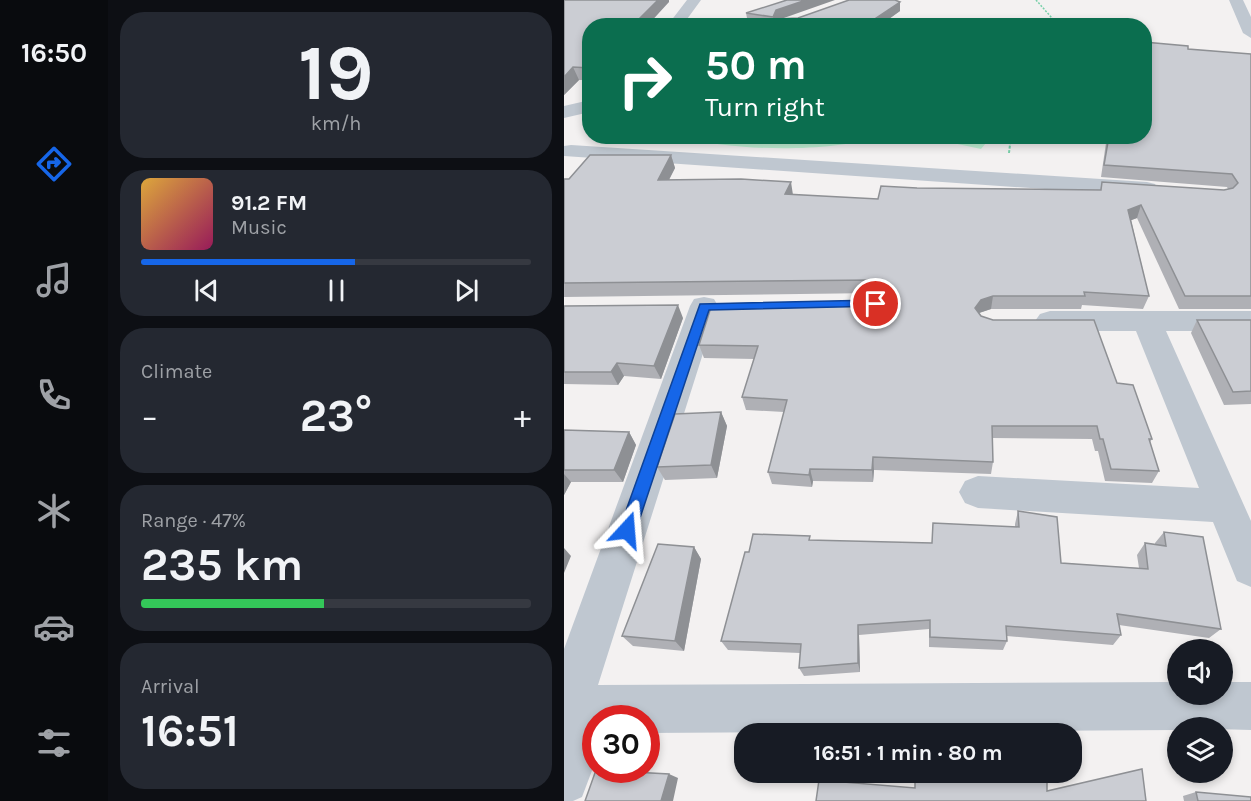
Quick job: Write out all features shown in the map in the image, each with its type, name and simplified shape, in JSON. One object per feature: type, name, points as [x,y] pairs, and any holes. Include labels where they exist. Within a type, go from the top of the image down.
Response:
[{"type":"street","points":[[680,18],[694,0]]},
{"type":"street","points":[[1236,0],[1248,18],[1251,33]]},
{"type":"street","points":[[564,112],[582,108]]},
{"type":"street","points":[[567,155],[582,138]]},
{"type":"street","points":[[567,155],[1171,191]]},
{"type":"street","points":[[564,779],[573,709],[704,306]]},
{"type":"street","points":[[1027,321],[1251,321]]},
{"type":"street","points":[[1147,321],[1251,567]]},
{"type":"street","points":[[978,492],[1226,506]]},
{"type":"street","points":[[573,709],[1251,706]]},
{"type":"path","points":[[1036,0],[1052,18]]},
{"type":"green space","points":[[718,144],[844,144],[807,148]]},
{"type":"green space","points":[[958,144],[985,144],[981,149]]},
{"type":"building","points":[[564,0],[658,0],[640,18],[582,18],[582,68],[573,67],[564,77]]},
{"type":"building","points":[[787,0],[806,0],[776,10],[773,17],[746,13]]},
{"type":"building","points":[[849,0],[895,0],[900,2],[876,18],[798,18]]},
{"type":"building","points":[[1152,43],[1188,46],[1188,49],[1251,54],[1251,296],[1185,296],[1141,205],[1128,210],[1149,296],[1084,292],[1085,296],[993,296],[981,300],[975,308],[981,316],[993,320],[1094,320],[1117,383],[1133,385],[1152,439],[1149,439],[1159,471],[1111,469],[1097,426],[992,426],[993,462],[873,457],[872,470],[810,469],[809,475],[768,472],[787,400],[742,397],[758,346],[699,345],[712,304],[876,302],[888,299],[892,290],[888,283],[875,280],[564,283],[564,179],[569,179],[590,155],[671,155],[658,180],[741,179],[791,182],[785,194],[878,199],[881,186],[1101,190],[1102,182],[1224,190],[1233,188],[1238,183],[1232,174],[1104,165],[1108,144],[1152,144]]},
{"type":"building","points":[[678,305],[654,366],[617,363],[611,372],[564,372],[564,306]]},
{"type":"building","points":[[1197,320],[1251,320],[1251,391],[1233,392]]},
{"type":"building","points":[[721,412],[711,465],[657,467],[675,414]]},
{"type":"building","points":[[564,430],[629,432],[614,470],[564,470]]},
{"type":"building","points":[[1018,511],[1057,517],[1061,563],[1148,569],[1145,543],[1166,546],[1164,532],[1203,537],[1221,629],[1117,614],[1121,635],[1006,626],[1007,641],[930,637],[930,620],[858,625],[858,663],[799,668],[801,644],[721,641],[745,552],[749,552],[753,534],[810,536],[809,540],[932,543],[933,523],[1019,527]]},
{"type":"building","points":[[658,544],[694,547],[675,641],[622,636]]},
{"type":"building","points":[[1142,769],[1146,801],[816,801],[819,783],[855,783],[915,788],[915,783],[1047,783],[1047,791]]},
{"type":"building","points":[[660,774],[669,774],[661,801],[585,801],[591,783],[660,783]]},
{"type":"building","points":[[1196,792],[1251,797],[1251,801],[1198,801]]},
{"type":"route","points":[[627,530],[704,306],[876,304]]}]
